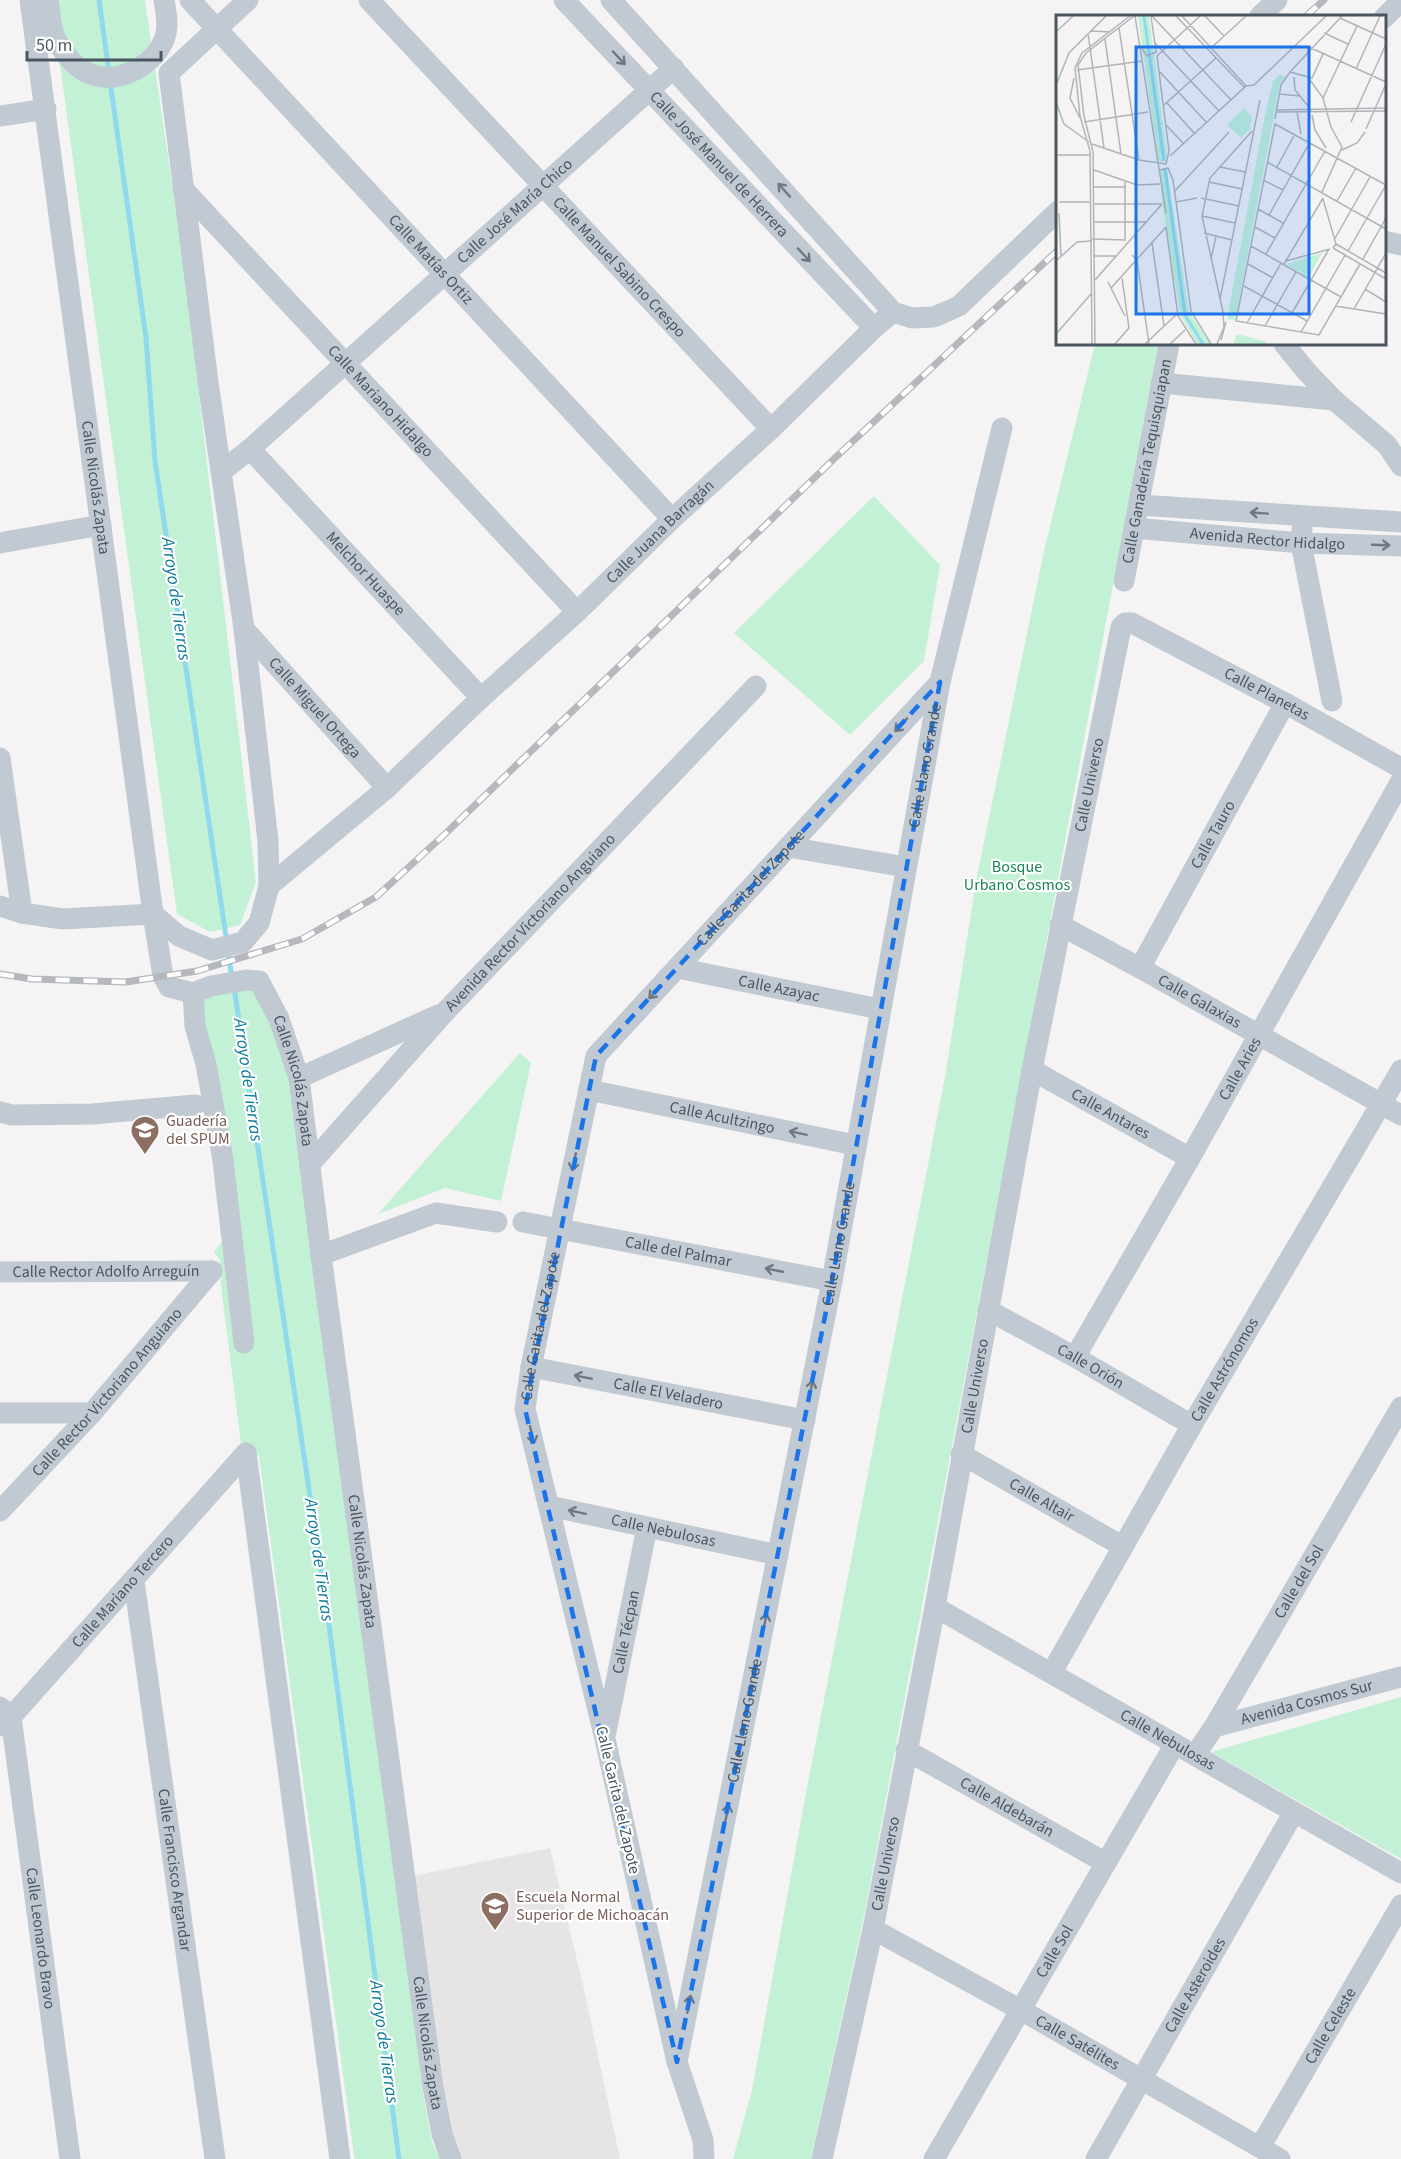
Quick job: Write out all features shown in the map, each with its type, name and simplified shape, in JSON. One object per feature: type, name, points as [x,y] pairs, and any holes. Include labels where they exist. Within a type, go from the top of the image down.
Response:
[{"type":"street","name":"Calle Nicolás Zapata","points":[[30,0],[163,976],[169,987],[202,990],[246,980],[260,981],[279,1019],[299,1078],[433,2087],[442,2134],[451,2159]]},
{"type":"street","points":[[48,0],[53,34],[64,53],[78,67],[94,75],[115,76],[136,70],[158,51],[165,36],[167,22],[164,0]]},
{"type":"street","name":"Calle Matías Ortiz","points":[[190,0],[672,519]]},
{"type":"street","points":[[0,906],[22,913],[63,919],[153,914],[179,936],[213,950],[243,942],[259,923],[269,886],[268,841],[244,629],[221,472],[169,73],[248,0]]},
{"type":"street","name":"Calle Manuel Sabino Crespo","points":[[369,0],[771,429]]},
{"type":"street","name":"Calle José Manuel de Herrera","points":[[564,0],[874,328]]},
{"type":"street","points":[[1261,15],[1277,0]]},
{"type":"street","points":[[589,26],[614,1]]},
{"type":"street","name":"Calle José Manuel de Herrera","points":[[614,1],[893,312]]},
{"type":"street","name":"Calle José María Chico","points":[[221,472],[250,449],[674,68]]},
{"type":"street","points":[[0,116],[46,108]]},
{"type":"street","name":"Calle Mariano Hidalgo","points":[[183,189],[577,612]]},
{"type":"street","points":[[893,312],[912,318],[934,317],[959,306],[1056,213]]},
{"type":"street","points":[[1386,241],[1401,245]]},
{"type":"street","name":"Calle Juana Barragán","points":[[269,886],[387,788],[481,698],[577,612],[672,519],[771,429],[893,312]]},
{"type":"street","name":"Calle Ganadería Tequisquiapan","points":[[1124,581],[1168,345]]},
{"type":"street","points":[[1285,345],[1334,400],[1387,445],[1401,466]]},
{"type":"street","points":[[1161,383],[1334,400]]},
{"type":"street","name":"Calle Llano Grande","points":[[677,2062],[832,1281],[940,682],[1002,428]]},
{"type":"street","name":"Melchor Huaspe","points":[[250,449],[481,698]]},
{"type":"street","name":"Avenida Rector Hidalgo","points":[[1139,505],[1401,522]]},
{"type":"street","points":[[1302,516],[1301,543],[1332,701]]},
{"type":"street","points":[[0,543],[101,525]]},
{"type":"street","name":"Avenida Rector Hidalgo","points":[[1134,528],[1301,543],[1401,546]]},
{"type":"street","name":"Calle Planetas","points":[[1132,622],[1286,703],[1401,768]]},
{"type":"street","name":"Calle Universo","points":[[822,2159],[873,1929],[1060,925],[1121,627],[1125,623],[1132,622]]},
{"type":"street","name":"Calle Miguel Ortega","points":[[244,629],[387,788]]},
{"type":"street","name":"Calle Garita del Zapote","points":[[705,2153],[677,2062],[604,1738],[525,1409],[531,1367],[596,1056],[940,682]]},
{"type":"street","name":"Avenida Rector Victoriano Anguiano","points":[[310,1164],[444,1012],[756,686]]},
{"type":"street","name":"Calle Tauro","points":[[1140,968],[1286,703]]},
{"type":"street","points":[[0,758],[22,913]]},
{"type":"street","name":"Calle Aries","points":[[1075,1357],[1190,1158],[1401,781]]},
{"type":"street","points":[[788,848],[906,867]]},
{"type":"street","name":"Calle Galaxias","points":[[1060,925],[1401,1115]]},
{"type":"street","name":"Calle Azayac","points":[[677,968],[880,1009]]},
{"type":"street","points":[[202,990],[195,1026],[206,1065],[223,1160],[244,1343]]},
{"type":"street","points":[[299,1078],[444,1012]]},
{"type":"street","name":"Calle Antares","points":[[1032,1070],[1190,1158]]},
{"type":"street","name":"Calle Astrónomos","points":[[1052,1672],[1192,1425],[1401,1070]]},
{"type":"street","name":"Calle Acultzingo","points":[[590,1090],[855,1145]]},
{"type":"street","points":[[0,1112],[12,1115],[92,1114],[195,1105]]},
{"type":"street","points":[[321,1255],[436,1213],[497,1222]]},
{"type":"street","name":"Calle del Palmar","points":[[524,1222],[832,1281]]},
{"type":"street","name":"Calle Rector Adolfo Arreguín","points":[[0,1272],[213,1270]]},
{"type":"street","name":"Calle Rector Victoriano Anguiano","points":[[0,1511],[92,1413],[213,1270]]},
{"type":"street","name":"Calle Orión","points":[[988,1310],[1192,1425]]},
{"type":"street","name":"Calle El Veladero","points":[[531,1367],[805,1420]]},
{"type":"street","name":"Calle del Sol","points":[[1195,1755],[1214,1727],[1401,1407]]},
{"type":"street","points":[[0,1413],[92,1413]]},
{"type":"street","name":"Calle Mariano Tercero","points":[[4,1718],[134,1581],[246,1453],[336,2156]]},
{"type":"street","name":"Calle Altair","points":[[961,1454],[1122,1546]]},
{"type":"street","name":"Calle Nebulosas","points":[[549,1506],[778,1555]]},
{"type":"street","name":"Calle Técpan","points":[[604,1738],[647,1527]]},
{"type":"street","name":"Calle Francisco Argandar","points":[[134,1581],[215,2159]]},
{"type":"street","name":"Calle Nebulosas","points":[[934,1607],[1052,1672],[1401,1873]]},
{"type":"street","name":"Avenida Cosmos Sur","points":[[1214,1727],[1401,1677]]},
{"type":"street","name":"Calle Leonardo Bravo","points":[[4,1718],[70,2159]]},
{"type":"street","name":"Calle Sol","points":[[934,2159],[1175,1744]]},
{"type":"street","name":"Calle Aldebarán","points":[[906,1750],[1106,1863]]},
{"type":"street","name":"Calle Asteroides","points":[[1096,2159],[1140,2078],[1294,1812]]},
{"type":"street","name":"Calle Celeste","points":[[1260,2147],[1401,1905]]},
{"type":"street","name":"Calle Satélites","points":[[873,1929],[1021,2010],[1280,2159]]},
{"type":"highlighted area","points":[[940,682],[832,1281],[677,2062],[525,1409],[596,1056]]},
{"type":"shaded area","name":"Escuela Normal Superior de Michoacán","points":[[550,1848],[584,1989],[620,2159],[457,2159],[451,2146],[412,1876]]},
{"type":"green space","points":[[51,0],[145,0],[184,266],[256,882],[240,925],[210,932],[177,914]]},
{"type":"green space","name":"Bosque Urbano Cosmos","points":[[1095,345],[1158,345],[865,1911],[811,2159],[733,2159],[752,2090],[805,1798],[945,1077],[977,876],[1044,551]]},
{"type":"green space","points":[[874,496],[940,565],[924,661],[850,735],[734,633]]},
{"type":"green space","points":[[224,986],[253,989],[270,1009],[289,1076],[401,1903],[423,2095],[432,2142],[440,2159],[355,2159],[354,2155],[259,1456],[241,1444],[221,1286],[220,1260],[214,1252],[224,1239],[216,1197],[197,1005]]},
{"type":"green space","points":[[520,1053],[531,1063],[501,1201],[445,1188],[378,1214]]},
{"type":"green space","points":[[1401,1697],[1401,1859],[1211,1752]]},
{"type":"waterway","name":"Arroyo de Tierras","points":[[99,0],[109,72]]},
{"type":"waterway","name":"Arroyo de Tierras","points":[[110,81],[146,338],[155,461],[227,943]]},
{"type":"waterway","name":"Arroyo de Tierras","points":[[228,952],[232,978]]},
{"type":"waterway","name":"Arroyo de Tierras","points":[[234,987],[327,1610],[399,2159]]},
{"type":"railway","points":[[1307,15],[1324,0]]},
{"type":"railway","points":[[0,974],[32,979],[126,982],[197,971],[302,939],[376,897],[445,834],[836,457],[1056,252]]},
{"type":"place","name":"Guadería del SPUM","points":[[145,1156]]},
{"type":"place","name":"Escuela Normal Superior de Michoacán","points":[[495,1932]]}]
